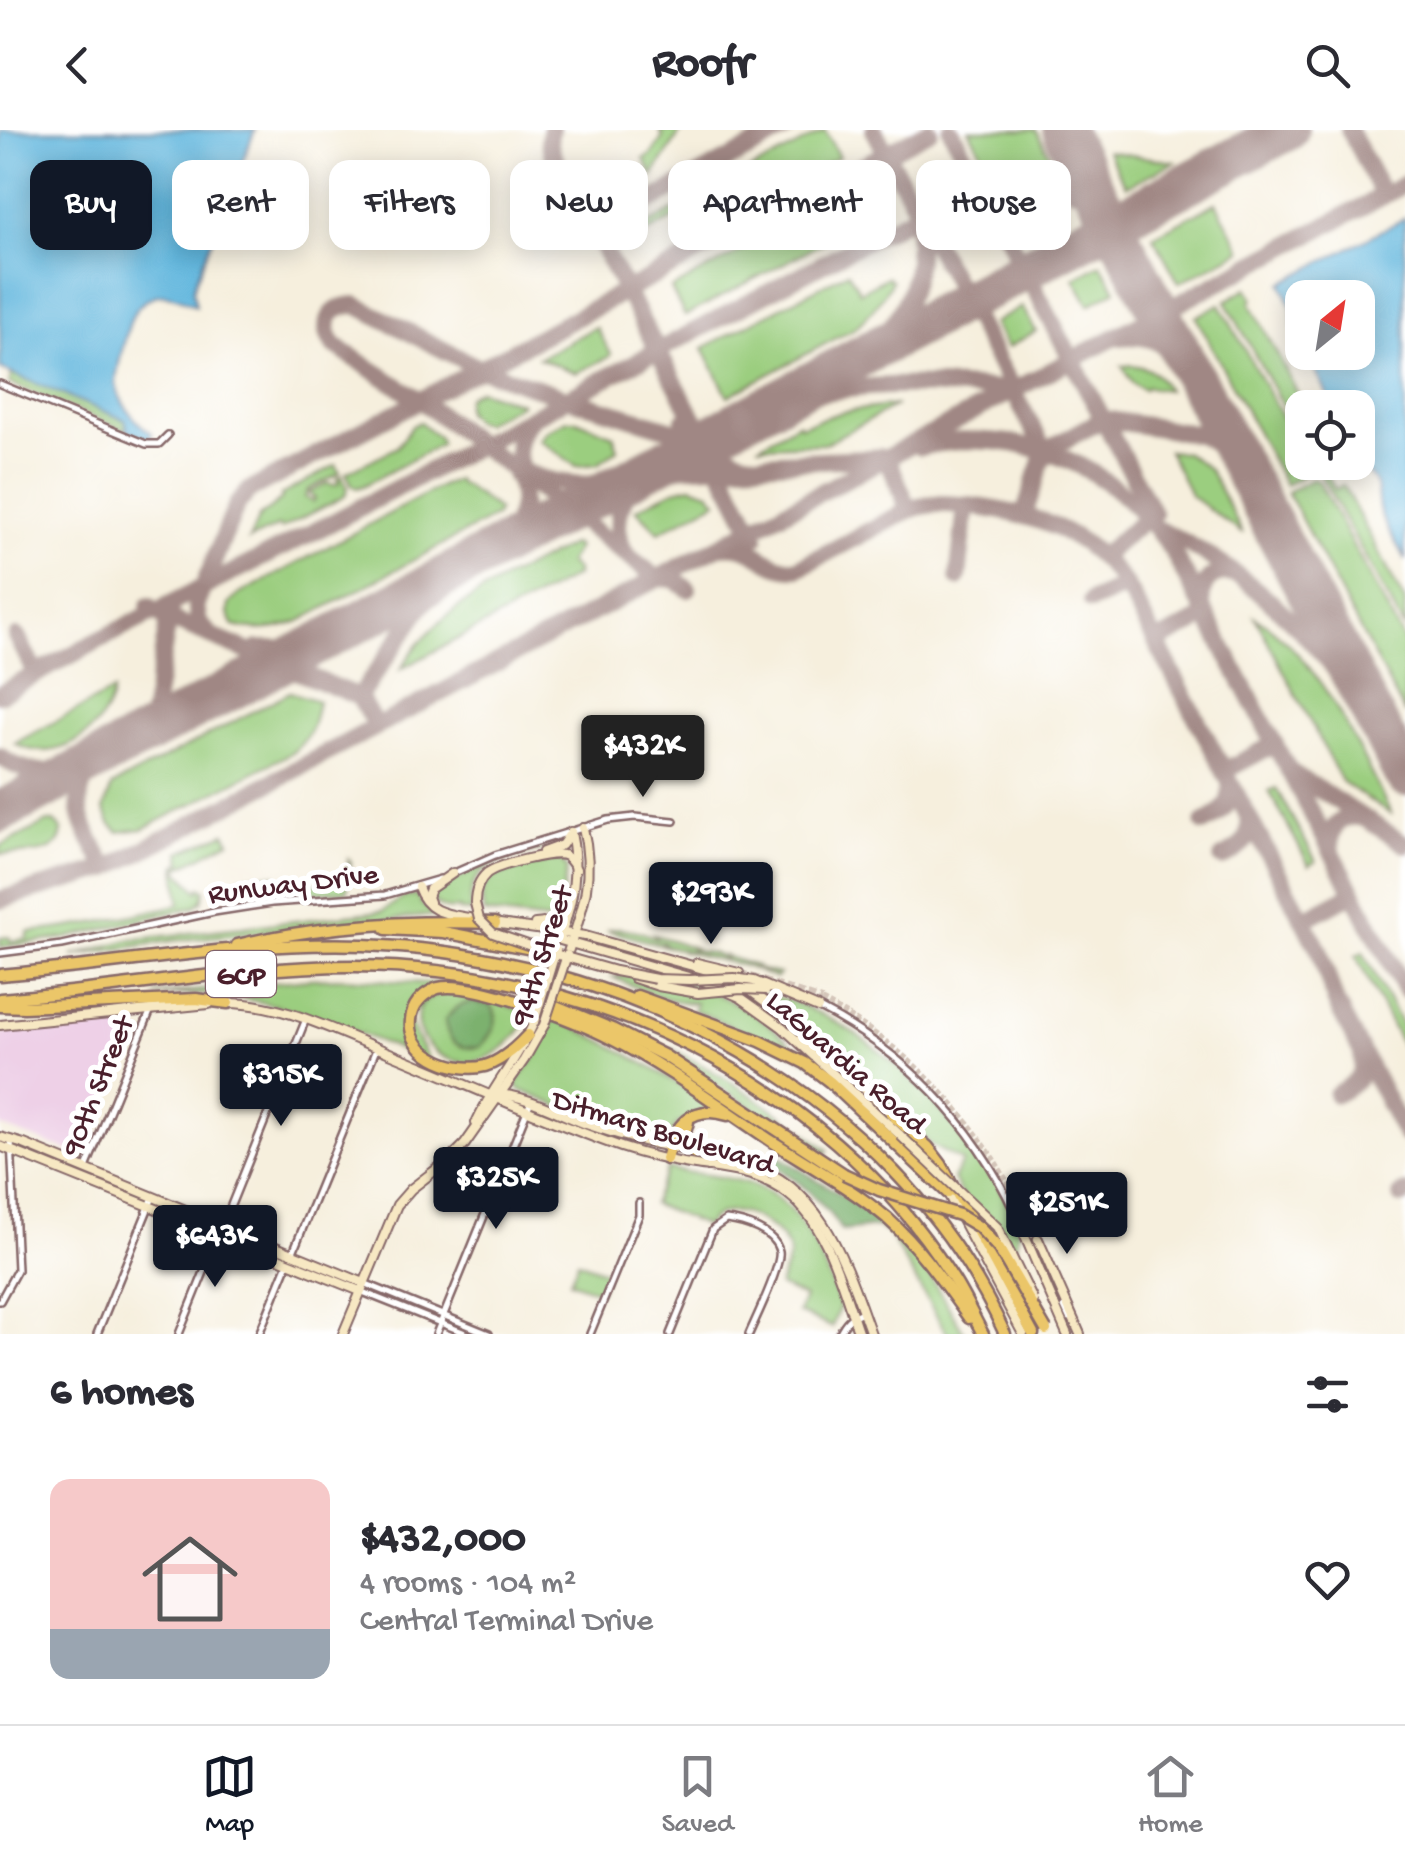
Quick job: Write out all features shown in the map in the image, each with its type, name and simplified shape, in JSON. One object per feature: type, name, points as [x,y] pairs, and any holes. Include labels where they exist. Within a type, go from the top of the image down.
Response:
[{"type":"highway","points":[[202,954],[261,940],[418,921],[495,923]]},
{"type":"highway","points":[[310,933],[371,929],[443,932],[552,951]]},
{"type":"highway","name":"GCP","points":[[0,974],[292,946],[360,944],[442,952],[531,968],[608,991],[697,1029],[762,1066],[839,1120],[890,1168],[932,1216],[969,1269],[1005,1334]]},
{"type":"highway","name":"GCP","points":[[0,1002],[313,967],[405,969],[482,978],[563,997],[632,1020],[714,1059],[778,1099],[837,1145],[897,1205],[949,1272],[981,1334]]},
{"type":"highway","points":[[531,968],[656,1002],[794,1057],[830,1082],[948,1193]]},
{"type":"highway","points":[[482,978],[581,1015],[645,1045],[844,1174],[879,1190],[960,1215],[995,1244],[1046,1332]]},
{"type":"highway","points":[[528,1036],[492,1064],[458,1067],[435,1059],[418,1045],[411,1018],[420,999],[444,988],[537,1008],[640,1054],[858,1196],[895,1226],[926,1260],[981,1334]]},
{"type":"highway","points":[[0,1002],[24,1007],[196,999],[228,1002]]},
{"type":"highway","points":[[667,1154],[682,1122],[711,1112],[724,1114],[772,1141]]},
{"type":"highway","points":[[694,1153],[684,1132],[698,1114]]},
{"type":"highway","points":[[891,1114],[928,1146],[941,1164],[1033,1334]]},
{"type":"street","points":[[0,384],[146,444],[159,444],[168,436]]},
{"type":"street","name":"Runway Drive","points":[[0,953],[62,945],[272,903],[385,894],[602,821],[626,817],[674,821]]},
{"type":"street","name":"94th Street","points":[[344,1334],[399,1201],[455,1154],[470,1136],[528,1036],[539,1024],[573,938],[589,880],[583,828]]},
{"type":"street","points":[[516,863],[562,844],[571,832]]},
{"type":"street","name":"94th Street","points":[[496,1095],[534,1044],[552,951],[561,935],[575,886],[571,832]]},
{"type":"street","points":[[576,869],[567,857],[558,854],[500,866],[486,875],[477,888],[475,903],[482,923],[493,933],[668,989],[691,993],[766,990]]},
{"type":"street","points":[[435,910],[427,900],[428,891],[453,873]]},
{"type":"street","points":[[418,886],[424,900],[435,910],[521,925],[547,923],[556,918],[567,906],[575,886]]},
{"type":"street","points":[[521,925],[573,938]]},
{"type":"street","name":"LaGuardia Road","points":[[573,938],[722,975],[751,990],[784,1016],[891,1114],[925,1152],[1023,1334]]},
{"type":"street","name":"LaGuardia Road","points":[[573,938],[706,982],[740,997],[782,1027],[998,1227],[1046,1332]]},
{"type":"street","points":[[677,962],[739,973]]},
{"type":"street","points":[[614,972],[679,980],[748,979],[818,1008],[880,1045],[934,1093],[975,1142],[1014,1211],[1067,1334]]},
{"type":"street","name":"Ditmars Boulevard","points":[[0,1025],[228,1002],[275,1010],[306,1018],[529,1106],[597,1138],[753,1175],[797,1202],[820,1232],[860,1334]]},
{"type":"street","name":"90th Street","points":[[84,1173],[151,1009]]},
{"type":"street","points":[[179,1334],[306,1018]]},
{"type":"street","points":[[260,1334],[376,1047]]},
{"type":"street","points":[[436,1334],[529,1106]]},
{"type":"street","points":[[0,1137],[290,1258],[489,1334]]},
{"type":"street","points":[[0,1146],[12,1145]]},
{"type":"street","points":[[0,1301],[17,1270],[12,1145]]},
{"type":"street","name":"Ditmars Boulevard","points":[[667,1154],[694,1153],[755,1166],[801,1194],[819,1214],[838,1248],[872,1334]]},
{"type":"street","points":[[97,1334],[152,1201]]},
{"type":"street","points":[[590,1334],[639,1215],[640,1204]]},
{"type":"street","points":[[670,1334],[712,1233],[721,1222],[731,1220],[764,1233],[780,1253],[750,1334]]},
{"type":"street","points":[[1038,1239],[1077,1334]]},
{"type":"street","points":[[1064,1307],[1077,1334]]},
{"type":"street","points":[[839,1334],[852,1315],[863,1312]]},
{"type":"street","points":[[442,1319],[468,1334]]},
{"type":"street","points":[[1067,1320],[1077,1334]]},
{"type":"shaded area","points":[[137,1019],[95,1134],[80,1155],[0,1126],[0,1033]]},
{"type":"green space","points":[[659,130],[682,130],[653,176],[648,160],[644,159],[663,137]]},
{"type":"green space","points":[[969,130],[1036,130],[1052,160],[1016,159],[985,160]]},
{"type":"green space","points":[[825,131],[839,157],[833,160],[770,160]]},
{"type":"green space","points":[[1107,151],[1175,162],[1126,186]]},
{"type":"green space","points":[[1216,203],[1242,250],[1179,283],[1153,236]]},
{"type":"green space","points":[[668,214],[668,222],[648,232],[648,224]]},
{"type":"green space","points":[[743,250],[809,250],[685,316],[671,289]]},
{"type":"green space","points":[[1101,264],[1116,290],[1089,305],[1074,278]]},
{"type":"green space","points":[[848,272],[860,292],[887,277],[892,281],[855,328],[728,396],[703,348]]},
{"type":"green space","points":[[1247,288],[1253,297],[1251,304],[1296,390],[1285,390],[1285,410],[1226,301]]},
{"type":"green space","points":[[1220,304],[1285,423],[1285,480],[1295,480],[1285,485],[1196,317]]},
{"type":"green space","points":[[1022,307],[1036,331],[1007,348],[993,323]]},
{"type":"green space","points":[[596,327],[611,354],[609,357],[576,373],[539,358]]},
{"type":"green space","points":[[1122,366],[1153,372],[1167,390],[1144,390],[1132,383]]},
{"type":"green space","points":[[12,374],[125,420],[128,431],[9,383]]},
{"type":"green space","points":[[479,390],[521,404],[483,423],[475,421],[466,412],[465,403],[469,395]]},
{"type":"green space","points":[[897,405],[824,444],[758,446],[798,423],[800,426],[842,412]]},
{"type":"green space","points":[[567,420],[577,420],[613,435],[618,449],[598,464],[576,466],[539,440],[545,432]]},
{"type":"green space","points":[[420,422],[441,444],[363,486],[352,485],[346,473],[397,447],[412,426]]},
{"type":"green space","points":[[1168,451],[1186,453],[1209,469],[1243,534],[1191,496]]},
{"type":"green space","points":[[336,465],[340,473],[308,490],[305,497],[313,502],[315,499],[309,493],[328,483],[339,483],[337,479],[342,476],[348,488],[345,496],[281,529],[279,526],[249,540],[259,517],[282,499],[281,495]]},
{"type":"green space","points":[[457,480],[498,510],[496,516],[300,621],[267,629],[234,626],[228,614],[229,604],[238,595]]},
{"type":"green space","points":[[1311,480],[1319,482],[1405,643],[1405,714],[1287,492]]},
{"type":"green space","points":[[1323,480],[1330,480],[1335,489],[1343,485],[1405,602],[1405,630]]},
{"type":"green space","points":[[691,486],[710,492],[717,501],[659,532],[636,509],[674,490]]},
{"type":"green space","points":[[573,544],[577,547],[568,563],[576,570],[576,576],[401,669],[435,627],[477,594]]},
{"type":"green space","points":[[1255,617],[1300,656],[1318,680],[1392,815],[1342,782]]},
{"type":"green space","points":[[113,691],[100,720],[76,742],[46,751],[15,743]]},
{"type":"green space","points":[[290,692],[318,701],[311,729],[293,752],[143,829],[119,832],[110,824],[104,809],[112,786]]},
{"type":"green space","points":[[1276,788],[1316,861],[1309,865],[1269,791]]},
{"type":"green space","points":[[48,822],[62,830],[55,846],[38,852],[0,854],[0,846]]},
{"type":"green space","points":[[225,833],[230,841],[177,869],[198,891],[200,887],[205,890],[202,901],[194,907],[67,938],[0,947],[0,938],[28,939],[28,932],[180,904],[176,869],[182,863],[180,852]]},
{"type":"green space","points":[[540,847],[502,861],[481,874],[474,883],[472,912],[445,909],[433,901],[435,891],[484,865]]},
{"type":"green space","points":[[348,859],[351,862],[347,891],[246,895],[238,886],[239,879],[262,875],[275,875],[285,887],[340,882],[348,877]]},
{"type":"green space","points":[[562,861],[567,869],[559,913],[548,921],[484,913],[483,892],[496,875]]},
{"type":"green space","points":[[417,895],[422,905],[437,915],[171,941],[72,956],[128,940],[383,911],[404,897]]},
{"type":"green space","points":[[607,930],[642,932],[658,940],[653,934],[695,948],[690,950],[725,959],[724,956],[779,974],[776,978],[660,941],[665,946]]},
{"type":"green space","points":[[1363,952],[1405,1032],[1405,1052],[1356,956]]},
{"type":"green space","points":[[652,971],[746,1009],[815,1063],[694,1010],[696,1003],[664,998],[613,977]]},
{"type":"green space","points":[[308,979],[441,984],[407,1018],[427,1061],[283,1008],[223,996],[154,995]]},
{"type":"green space","points":[[449,993],[530,1012],[516,1035],[496,1053],[474,1062],[453,1060],[436,1052],[418,1025],[419,1010],[429,999]]},
{"type":"green space","points":[[764,993],[830,1018],[860,1037],[915,1083],[940,1109],[1009,1201],[1019,1224],[1015,1247],[995,1256],[953,1179],[962,1162],[931,1145],[797,1021],[798,1017]]},
{"type":"green space","points":[[472,1002],[491,1005],[496,1016],[492,1032],[480,1047],[455,1043],[445,1020],[457,1008]]},
{"type":"green space","points":[[554,1018],[635,1058],[712,1105],[711,1108],[677,1124],[669,1136],[658,1141],[592,1120],[520,1090],[516,1084],[538,1052]]},
{"type":"green space","points":[[672,1049],[772,1108],[828,1150],[826,1154],[670,1055]]},
{"type":"green space","points":[[775,1154],[885,1226],[842,1231],[811,1193],[771,1164]]},
{"type":"green space","points":[[667,1169],[744,1182],[781,1201],[807,1231],[825,1268],[840,1306],[832,1327],[798,1313],[804,1297],[779,1286],[790,1254],[785,1243],[765,1223],[739,1212],[726,1212],[715,1216],[706,1226],[652,1204]]},
{"type":"green space","points":[[885,1226],[927,1271],[965,1334],[947,1334],[889,1234],[878,1227]]},
{"type":"green space","points":[[578,1261],[607,1272],[599,1292],[570,1281]]},
{"type":"water","points":[[0,130],[255,130],[243,160],[172,160],[172,250],[208,250],[193,291],[196,306],[173,296],[156,296],[138,307],[129,327],[116,383],[129,412],[152,433],[149,440],[128,431],[125,420],[0,369]]},
{"type":"water","points":[[1405,218],[1405,560],[1381,515],[1372,480],[1375,390],[1325,390],[1315,370],[1375,370],[1375,280],[1288,280]]},
{"type":"taxiway","points":[[551,130],[552,153],[705,439],[739,459],[756,463]]},
{"type":"taxiway","points":[[648,202],[785,130]]},
{"type":"taxiway","points":[[874,130],[1045,451],[1024,515]]},
{"type":"taxiway","points":[[212,636],[199,623],[196,605],[237,504],[250,490],[930,130]]},
{"type":"taxiway","points":[[951,130],[1153,514]]},
{"type":"taxiway","points":[[1349,130],[1383,195]]},
{"type":"taxiway","points":[[0,694],[968,187],[1017,177],[1098,196]]},
{"type":"taxiway","points":[[0,900],[107,869],[1405,184]]},
{"type":"taxiway","points":[[863,355],[890,327],[908,294],[917,259],[915,219]]},
{"type":"taxiway","points":[[1002,281],[1023,279],[1035,289]]},
{"type":"taxiway","points":[[688,589],[674,579],[657,578],[420,400],[335,346],[328,324],[334,313],[356,305],[479,368],[567,398],[687,434],[707,435],[727,427]]},
{"type":"taxiway","points":[[1119,337],[1158,342],[1189,368]]},
{"type":"taxiway","points":[[768,405],[828,392],[889,386],[1011,391]]},
{"type":"taxiway","points":[[525,476],[518,446],[532,418]]},
{"type":"taxiway","points":[[1045,451],[1103,419],[1199,434],[1222,447],[1245,474]]},
{"type":"taxiway","points":[[675,455],[684,421]]},
{"type":"taxiway","points":[[920,447],[958,441],[996,442],[1031,447],[1065,458],[1125,496],[1151,523],[1174,554],[1405,990]]},
{"type":"taxiway","points":[[715,457],[756,536]]},
{"type":"taxiway","points":[[627,555],[619,532],[621,507],[633,484],[652,468],[887,457],[909,510]]},
{"type":"taxiway","points":[[527,473],[577,484],[629,479]]},
{"type":"taxiway","points":[[506,544],[521,501],[514,474]]},
{"type":"taxiway","points":[[721,546],[744,548],[777,565],[798,568],[909,510],[943,504],[1024,516],[1064,531],[1099,555],[1129,591],[1319,950],[1336,1003],[1405,1135]]},
{"type":"taxiway","points":[[958,578],[966,506]]},
{"type":"taxiway","points":[[1102,556],[1147,517]]},
{"type":"taxiway","points":[[1163,531],[1232,572],[1291,620],[1341,677],[1387,743]]},
{"type":"taxiway","points":[[359,697],[426,600],[468,564]]},
{"type":"taxiway","points":[[1202,604],[1203,589],[1211,578],[1223,573],[1238,576]]},
{"type":"taxiway","points":[[1091,601],[1126,586]]},
{"type":"taxiway","points":[[149,606],[169,619],[359,697],[376,727]]},
{"type":"taxiway","points":[[149,733],[170,610]]},
{"type":"taxiway","points":[[1156,642],[1207,616]]},
{"type":"taxiway","points":[[17,637],[36,673]]},
{"type":"taxiway","points":[[258,649],[289,649],[328,638]]},
{"type":"taxiway","points":[[1224,771],[1275,744]]},
{"type":"taxiway","points":[[0,756],[19,767],[40,772],[82,768]]},
{"type":"taxiway","points":[[101,758],[89,773],[79,800],[84,826],[107,869]]},
{"type":"taxiway","points":[[1291,772],[1405,844]]},
{"type":"taxiway","points":[[1204,823],[1225,808],[1230,783]]},
{"type":"taxiway","points":[[1331,849],[1332,833],[1339,822],[1350,817],[1366,819]]},
{"type":"taxiway","points":[[1222,858],[1243,843],[1249,819]]},
{"type":"taxiway","points":[[1303,920],[1354,893]]},
{"type":"taxiway","points":[[1336,1094],[1357,1079],[1362,1054]]},
{"type":"taxiway","points":[[1401,1196],[1405,1193]]},
{"type":"runway","points":[[1063,130],[1405,776]]},
{"type":"runway","points":[[0,812],[1288,130]]},
{"type":"tunnel","points":[[739,973],[822,1001]]},
{"type":"tunnel","points":[[822,1001],[880,1037],[954,1105],[994,1159],[1037,1244]]},
{"type":"tunnel","points":[[1017,1205],[1067,1320]]},
{"type":"tunnel","points":[[1053,1282],[1064,1307]]}]
